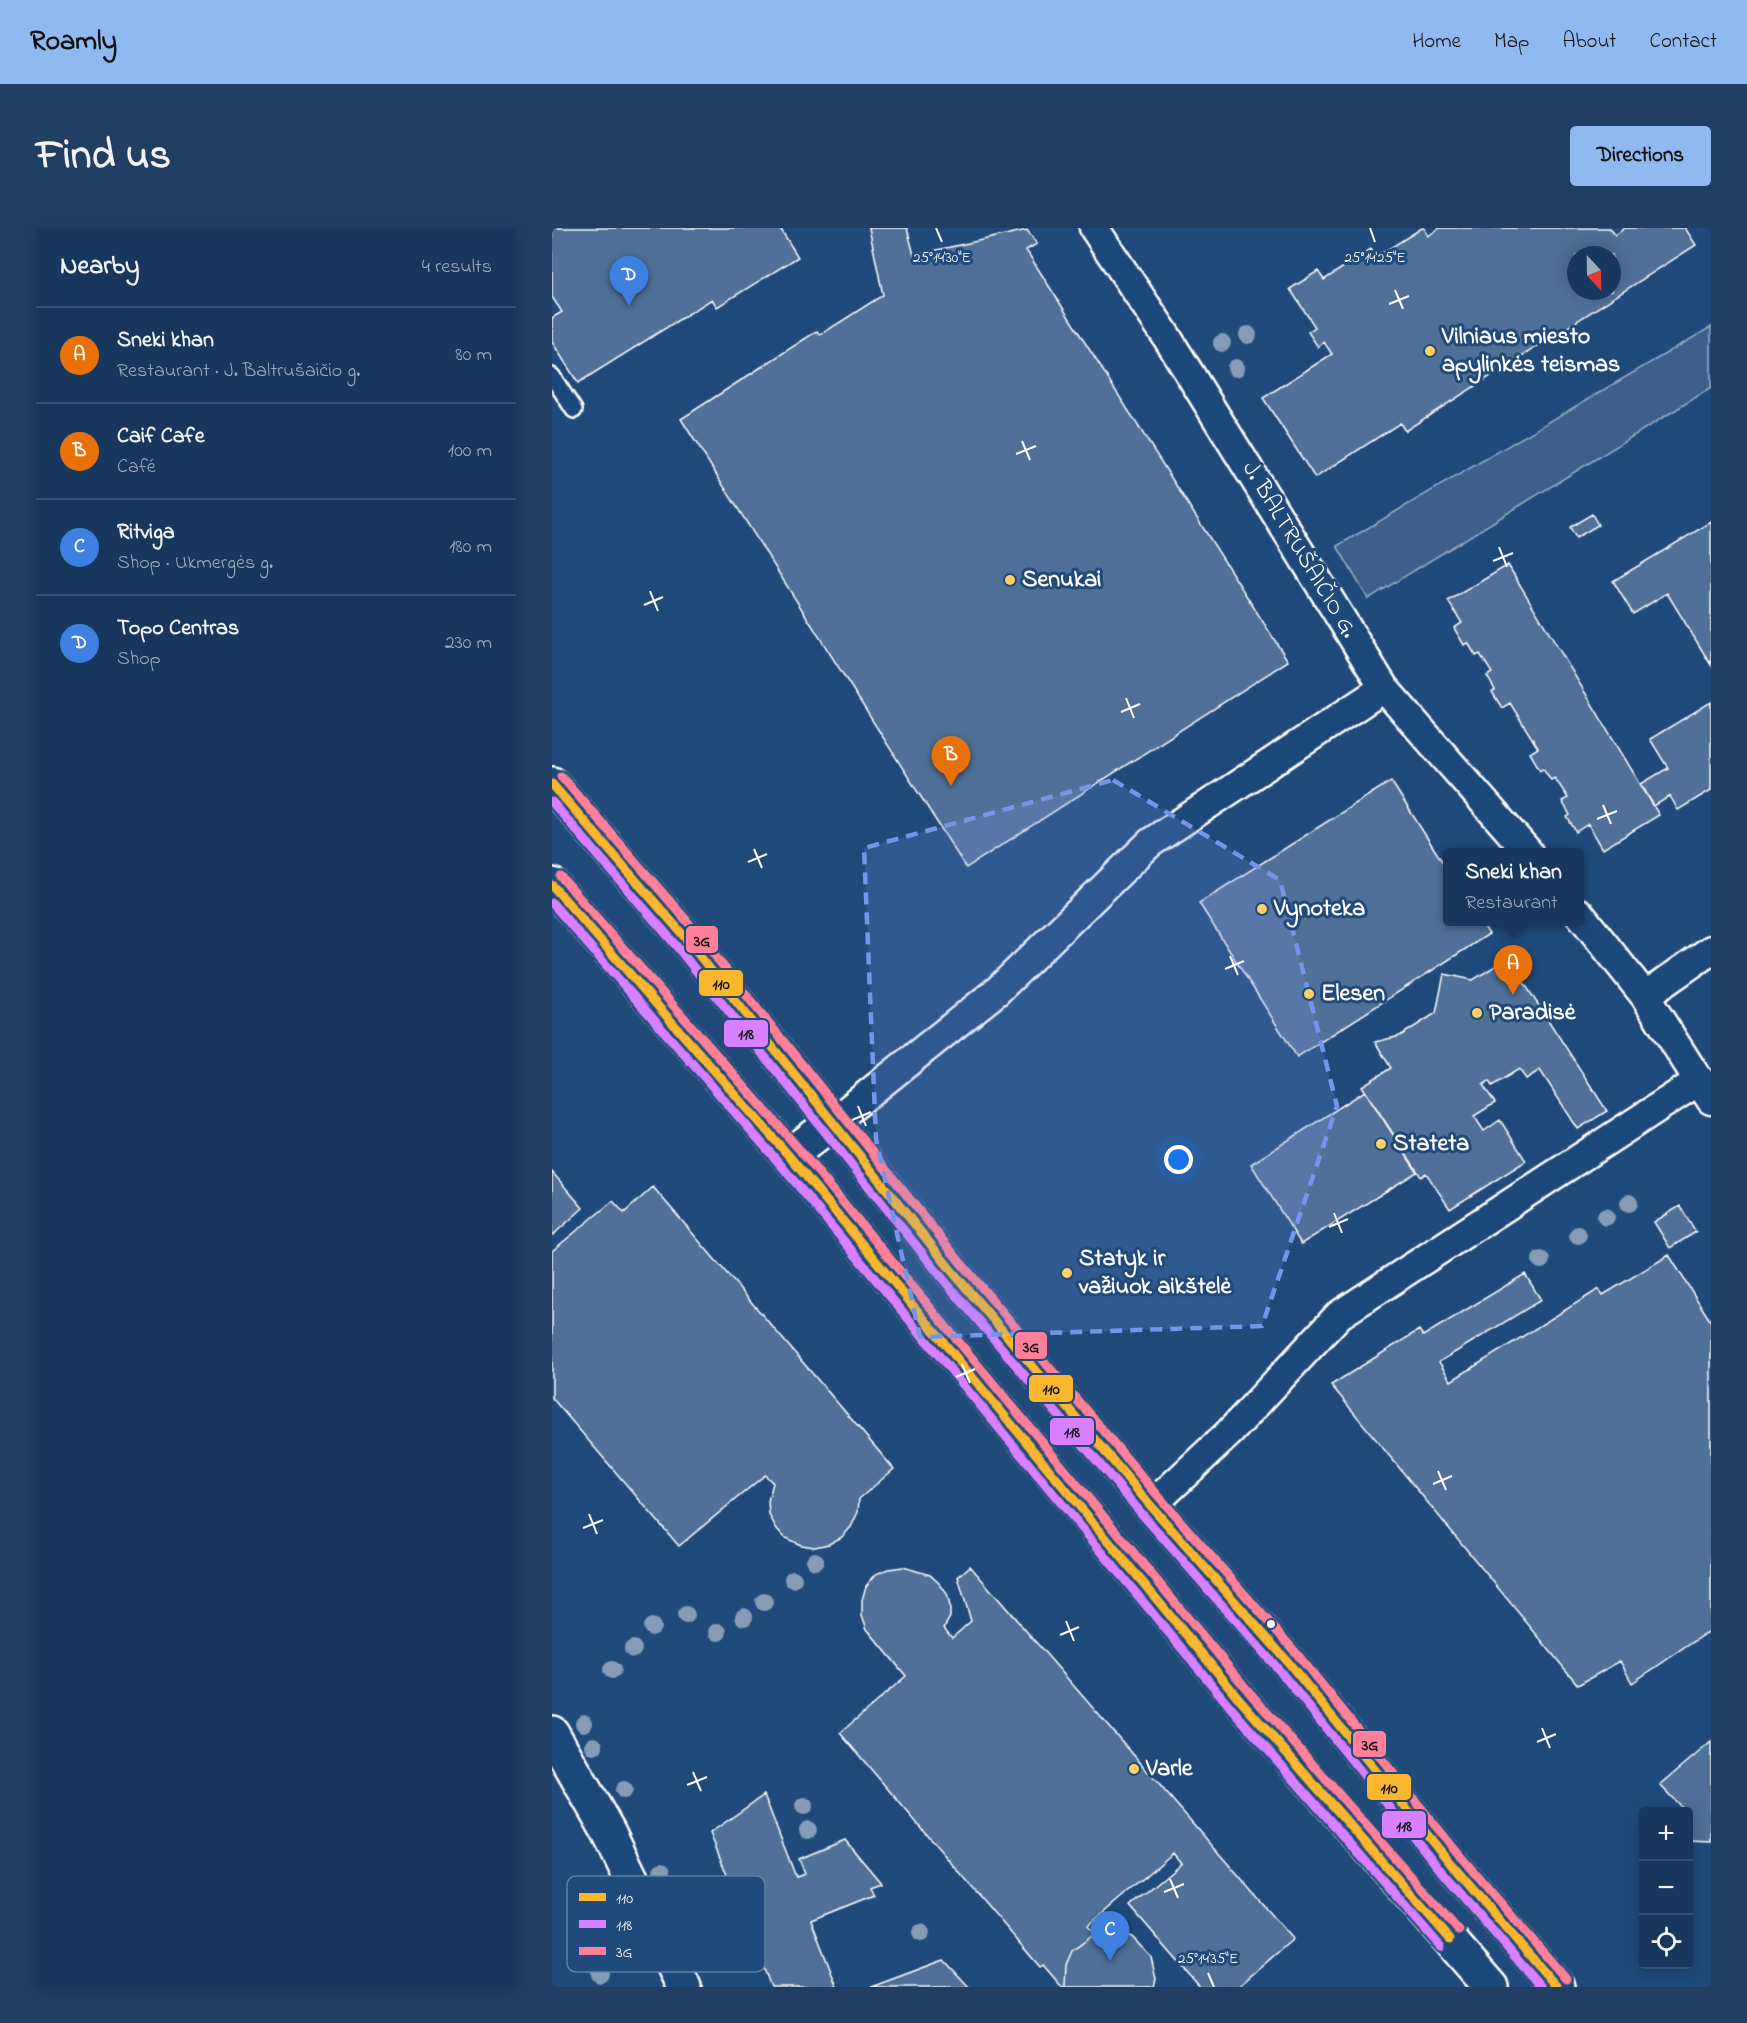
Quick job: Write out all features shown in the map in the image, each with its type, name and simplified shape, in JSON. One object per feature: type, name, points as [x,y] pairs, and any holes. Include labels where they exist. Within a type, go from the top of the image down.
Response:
[{"type":"main road","points":[[552,784],[678,929],[952,1271],[1151,1506],[1288,1662],[1451,1864],[1557,1987]]},
{"type":"main road","points":[[552,885],[789,1156],[1240,1701],[1491,1987]]},
{"type":"main road","points":[[789,1156],[833,1122]]},
{"type":"main road","points":[[552,1733],[608,1831],[630,1876]]},
{"type":"main road","points":[[677,1972],[684,1987]]},
{"type":"street","name":"J. BALTRUŠAIČIO G.","points":[[1094,228],[1165,334],[1384,688],[1524,848]]},
{"type":"street","points":[[833,1122],[997,991],[1150,843],[1384,688]]},
{"type":"street","points":[[1151,1506],[1230,1432],[1339,1315],[1705,1090],[1645,996],[1584,919]]},
{"type":"street","points":[[1645,996],[1711,950]]},
{"type":"lane","points":[[552,376],[574,410]]},
{"type":"highlighted area","points":[[1113,780],[1280,880],[1337,1106],[1262,1326],[920,1337],[876,1139],[864,848]]},
{"type":"shaded area","points":[[1711,327],[1711,388],[1368,599],[1337,546]]},
{"type":"building","points":[[552,228],[780,228],[798,257],[717,307],[712,299],[578,383],[552,342],[552,318],[562,312],[552,297]]},
{"type":"building","name":"Senukai","points":[[869,228],[907,228],[914,255],[1027,230],[1037,244],[1026,250],[1288,661],[966,868],[681,419],[817,331],[820,335],[883,295]]},
{"type":"building","name":"Vilniaus miesto apylinkės teismas","points":[[1422,228],[1428,236],[1440,228],[1610,228],[1615,235],[1625,228],[1685,228],[1696,245],[1621,293],[1621,246],[1567,246],[1567,300],[1610,300],[1405,431],[1400,423],[1315,478],[1263,398],[1332,354],[1324,342],[1318,347],[1308,332],[1315,327],[1290,289],[1318,271],[1324,280],[1371,249],[1376,257]]},
{"type":"building","points":[[1592,514],[1598,525],[1576,538],[1570,527]]},
{"type":"building","points":[[1711,522],[1711,665],[1667,593],[1633,614],[1613,581]]},
{"type":"building","points":[[1508,565],[1659,815],[1603,849],[1588,824],[1576,832],[1567,817],[1570,815],[1562,801],[1568,798],[1555,778],[1551,780],[1543,768],[1540,770],[1530,753],[1538,748],[1510,703],[1502,708],[1492,692],[1495,690],[1487,676],[1492,673],[1480,654],[1476,656],[1468,643],[1464,645],[1454,628],[1462,623],[1448,601]]},
{"type":"building","points":[[1711,702],[1711,790],[1678,810],[1670,796],[1654,806],[1641,784],[1668,768],[1650,739]]},
{"type":"building","points":[[1391,781],[1443,863],[1443,926],[1484,926],[1489,934],[1297,1057],[1199,903]]},
{"type":"building","points":[[1508,958],[1607,1111],[1578,1129],[1540,1070],[1526,1079],[1519,1069],[1492,1086],[1489,1081],[1483,1085],[1495,1103],[1474,1116],[1484,1131],[1500,1120],[1526,1161],[1450,1209],[1426,1173],[1421,1177],[1362,1086],[1391,1068],[1375,1042],[1400,1036],[1436,1013],[1444,974],[1473,980]]},
{"type":"building","points":[[1365,1091],[1417,1172],[1301,1244],[1251,1164]]},
{"type":"building","points":[[552,1172],[583,1208],[553,1235],[552,1234]]},
{"type":"building","points":[[653,1187],[894,1469],[859,1499],[858,1512],[851,1527],[842,1537],[829,1544],[815,1547],[801,1545],[785,1538],[769,1515],[768,1501],[773,1483],[765,1475],[679,1546],[552,1398],[552,1251],[613,1201],[624,1213]]},
{"type":"building","points":[[1680,1206],[1696,1232],[1670,1248],[1654,1222]]},
{"type":"building","points":[[1669,1255],[1711,1322],[1711,1630],[1632,1683],[1620,1661],[1578,1685],[1331,1385],[1419,1330],[1423,1336],[1525,1274],[1541,1300],[1439,1362],[1451,1381],[1599,1289],[1603,1295]]},
{"type":"building","points":[[970,1566],[1293,1939],[1238,1987],[1200,1987],[1130,1906],[1181,1863],[1173,1853],[1088,1926],[1095,1934],[1072,1951],[1066,1965],[1065,1987],[1062,1987],[1043,1965],[1040,1967],[840,1733],[906,1676],[867,1629],[862,1615],[862,1600],[866,1586],[876,1574],[888,1569],[903,1567],[930,1575],[947,1594],[950,1617],[944,1628],[952,1638],[971,1621],[958,1577]]},
{"type":"building","points":[[1711,1742],[1711,1842],[1693,1841],[1693,1807],[1681,1807],[1660,1785]]},
{"type":"building","points":[[764,1795],[796,1877],[805,1874],[799,1859],[845,1840],[881,1883],[870,1887],[874,1895],[811,1920],[837,1987],[771,1987],[765,1971],[765,1876],[727,1876],[710,1833]]},
{"type":"building","points":[[1112,1931],[1132,1937],[1151,1957],[1156,1979],[1154,1987],[1065,1987],[1066,1965],[1072,1951],[1095,1934]]},
{"type":"building","points":[[944,1960],[969,1987],[871,1987]]},
{"type":"transit line","name":"3G","points":[[561,776],[687,921],[961,1263],[1160,1498],[1297,1654],[1460,1856],[1566,1979]]},
{"type":"transit line","name":"110","points":[[552,784],[678,929],[952,1271],[1151,1506],[1288,1662],[1451,1864],[1557,1987]]},
{"type":"transit line","name":"118","points":[[552,802],[669,937],[943,1279],[1142,1514],[1279,1670],[1442,1872],[1541,1987]]},
{"type":"transit line","name":"3G","points":[[561,877],[798,1148],[1250,1693],[1459,1931]]},
{"type":"transit line","name":"110","points":[[552,885],[789,1156],[1241,1701],[1450,1939]]},
{"type":"transit line","name":"118","points":[[552,903],[780,1164],[1232,1709],[1441,1947]]},
{"type":"place","name":"Topo Centras","points":[[629,306]]},
{"type":"place","name":"Vilniaus miesto apylinkės teismas","points":[[1430,351]]},
{"type":"place","name":"Senukai","points":[[1010,580]]},
{"type":"place","name":"Caif Cafe","points":[[951,786]]},
{"type":"place","name":"Vynoteka","points":[[1262,909]]},
{"type":"place","name":"Elesen","points":[[1309,994]]},
{"type":"place","name":"Sneki khan","points":[[1513,995]]},
{"type":"place","name":"Paradisė","points":[[1477,1013]]},
{"type":"place","name":"Stateta","points":[[1381,1144]]},
{"type":"place","name":"Statyk ir važiuok aikštelė","points":[[1067,1273]]},
{"type":"place","name":"Varle","points":[[1134,1769]]},
{"type":"place","name":"Ritviga","points":[[1110,1961]]}]
